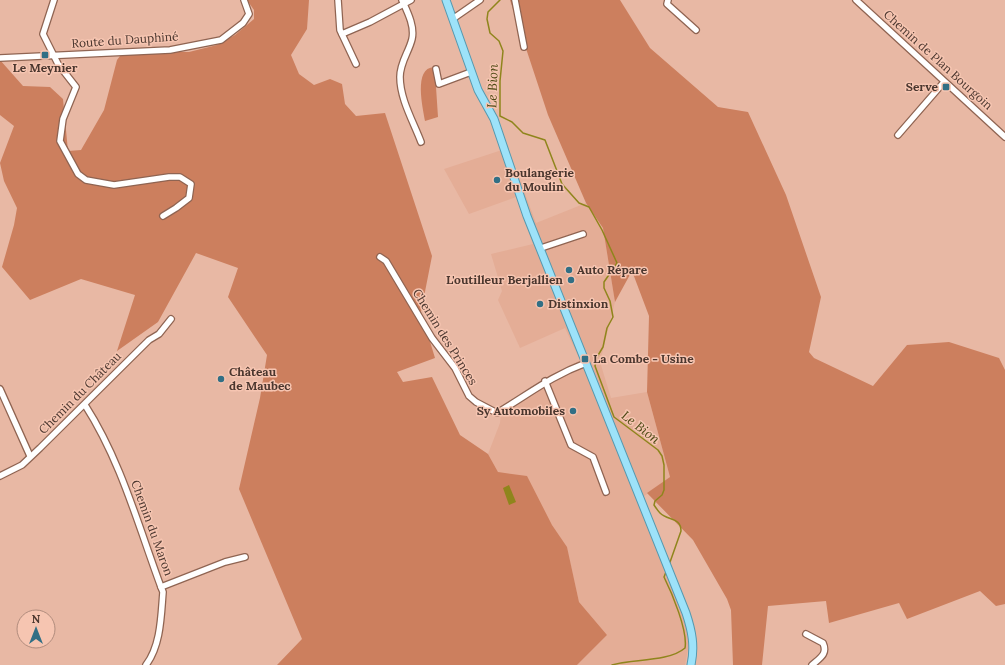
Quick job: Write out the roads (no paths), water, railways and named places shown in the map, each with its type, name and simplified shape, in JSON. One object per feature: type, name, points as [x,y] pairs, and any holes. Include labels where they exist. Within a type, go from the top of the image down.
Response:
[{"type":"main road","points":[[446,0],[454,18],[455,28],[478,90],[491,112],[527,216],[686,613],[692,632],[694,648],[691,665]]},
{"type":"street","points":[[54,0],[42,34],[53,55],[76,87],[63,118],[60,141],[78,174],[86,180],[114,185],[169,177],[185,179],[191,184],[189,198],[163,216]]},
{"type":"street","name":"Route du Dauphiné","points":[[0,58],[170,50],[221,40],[243,23],[249,14],[244,0]]},
{"type":"street","points":[[338,0],[340,30],[356,64]]},
{"type":"street","points":[[342,34],[370,22],[403,2],[412,0]]},
{"type":"street","points":[[454,18],[480,0]]},
{"type":"street","points":[[516,0],[524,47]]},
{"type":"street","points":[[668,0],[667,4],[696,30]]},
{"type":"street","name":"Chemin de Plan Bourgoin","points":[[856,0],[1005,137]]},
{"type":"street","points":[[403,2],[412,30],[412,39],[403,58],[400,76],[401,87],[406,105],[421,142]]},
{"type":"street","points":[[436,69],[439,84],[471,72]]},
{"type":"street","points":[[898,135],[944,82]]},
{"type":"street","points":[[540,248],[583,234]]},
{"type":"street","name":"Chemin des Princes","points":[[380,257],[386,261],[432,338],[448,358],[469,396],[476,402],[497,413],[545,381],[573,367],[586,363]]},
{"type":"street","name":"Chemin du Château","points":[[0,476],[12,472],[30,456],[85,405],[150,340],[159,334],[171,319]]},
{"type":"street","points":[[545,381],[571,445],[593,457],[606,492]]},
{"type":"street","points":[[0,389],[30,456]]},
{"type":"street","name":"Chemin du Maron","points":[[85,405],[109,446],[130,496],[161,587],[162,599],[158,633],[154,649],[146,665]]},
{"type":"street","points":[[161,587],[225,562],[245,557]]},
{"type":"street","points":[[806,634],[824,642],[826,648],[824,654],[812,665]]},
{"type":"waterway","name":"Le Bion","points":[[500,0],[488,12],[487,19],[490,33],[499,41],[503,51],[500,81],[500,116],[512,122],[523,133],[545,140],[562,184],[579,203],[589,207],[602,230],[617,263],[604,282],[604,288],[610,301],[613,317],[607,328],[603,347],[597,357],[595,366],[614,417],[658,450],[662,456],[664,465],[664,490],[662,495],[655,501],[654,505],[663,515],[679,523],[681,531],[669,565]]},
{"type":"waterway","name":"Le Bion","points":[[612,665],[670,656],[685,648],[682,622],[664,577],[666,572]]},
{"type":"place","name":"Le Meynier","points":[[45,55]]},
{"type":"place","name":"Serve","points":[[946,87]]},
{"type":"place","name":"Boulangerie du Moulin","points":[[497,180]]},
{"type":"place","name":"Auto Répare","points":[[569,270]]},
{"type":"place","name":"L'outilleur Berjallien","points":[[571,280]]},
{"type":"place","name":"Distinxion","points":[[540,304]]},
{"type":"place","name":"La Combe - Usine","points":[[585,359]]},
{"type":"place","name":"Château de Maubec","points":[[221,379]]},
{"type":"place","name":"Sy Automobiles","points":[[573,411]]}]
